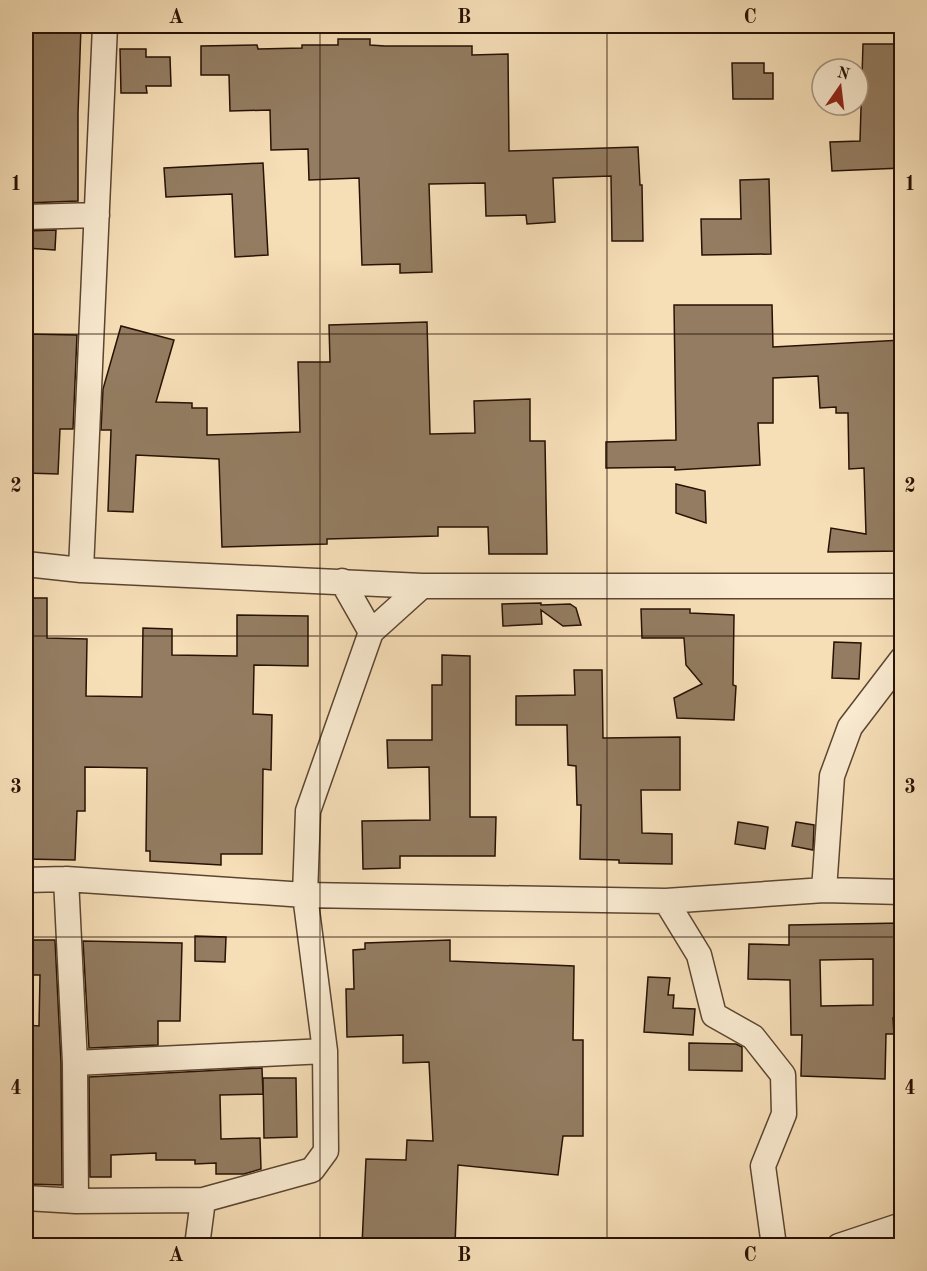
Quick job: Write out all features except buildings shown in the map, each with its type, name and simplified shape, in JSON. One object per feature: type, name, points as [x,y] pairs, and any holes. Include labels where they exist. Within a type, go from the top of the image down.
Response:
[{"type":"street","points":[[81,570],[105,26]]},
{"type":"street","points":[[26,217],[98,215]]},
{"type":"street","points":[[26,564],[81,570],[422,586],[902,586]]},
{"type":"street","points":[[342,581],[371,632]]},
{"type":"street","points":[[26,1198],[76,1201],[203,1200],[312,1170],[326,1151],[325,1051],[305,895],[308,811],[371,632],[422,586]]},
{"type":"street","points":[[824,890],[832,776],[850,727],[902,659]]},
{"type":"street","points":[[26,879],[66,879],[305,895],[666,901],[824,890],[902,892]]},
{"type":"street","points":[[66,879],[75,1063],[76,1201]]},
{"type":"street","points":[[666,901],[699,955],[714,1015],[753,1036],[783,1075],[784,1114],[763,1166],[774,1245]]},
{"type":"street","points":[[75,1063],[325,1051]]},
{"type":"street","points":[[197,1245],[203,1200]]},
{"type":"street","points":[[839,1245],[902,1225]]}]
